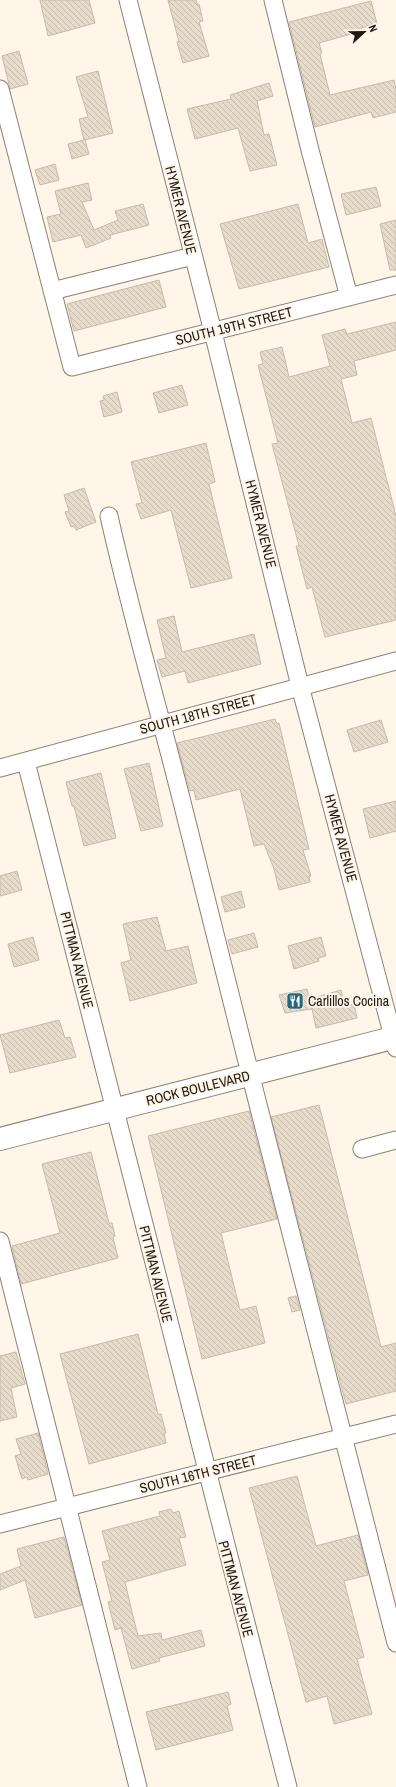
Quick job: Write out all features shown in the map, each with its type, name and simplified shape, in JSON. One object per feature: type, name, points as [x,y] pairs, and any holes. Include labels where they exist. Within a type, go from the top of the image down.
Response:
[{"type":"main road","name":"ROCK BOULEVARD","points":[[0,1138],[251,1075],[395,1041]]},
{"type":"street","name":"HYMER AVENUE","points":[[128,0],[213,332],[300,686],[395,1041]]},
{"type":"street","points":[[273,0],[317,177],[349,297]]},
{"type":"street","points":[[0,89],[52,291],[193,256]]},
{"type":"street","name":"SOUTH 19TH STREET","points":[[52,291],[72,367],[396,285]]},
{"type":"street","points":[[109,516],[121,569],[163,724],[342,1438],[396,1643]]},
{"type":"street","name":"SOUTH 18TH STREET","points":[[0,768],[396,661]]},
{"type":"street","name":"PITTMAN AVENUE","points":[[26,762],[206,1472],[288,1787]]},
{"type":"street","points":[[362,1148],[396,1140]]},
{"type":"street","points":[[0,1241],[138,1787]]},
{"type":"street","name":"SOUTH 16TH STREET","points":[[0,1524],[396,1424]]},
{"type":"building","points":[[40,0],[89,0],[95,23],[48,36]]},
{"type":"building","points":[[168,0],[196,0],[197,4],[199,4],[203,21],[199,22],[209,56],[183,63]]},
{"type":"building","points":[[371,1],[377,24],[361,28],[362,31],[319,43],[322,53],[320,54],[330,95],[394,80],[396,89],[396,112],[373,118],[371,112],[315,127],[289,22]]},
{"type":"building","points":[[19,51],[28,84],[10,89],[2,56]]},
{"type":"building","points":[[98,71],[113,133],[85,140],[89,154],[72,159],[68,144],[84,140],[79,119],[88,117],[76,77]]},
{"type":"building","points":[[269,83],[273,96],[257,101],[264,135],[269,134],[277,165],[250,171],[238,128],[195,139],[187,109],[231,99],[230,95]]},
{"type":"building","points":[[55,164],[59,180],[40,185],[35,170]]},
{"type":"building","points":[[88,183],[92,200],[82,202],[94,230],[118,220],[115,211],[143,204],[149,225],[110,235],[111,238],[86,248],[81,235],[53,242],[47,217],[61,214],[55,191]]},
{"type":"building","points":[[376,187],[381,206],[346,215],[341,194]]},
{"type":"building","points":[[298,204],[308,243],[322,239],[329,267],[239,289],[220,224]]},
{"type":"building","points":[[396,220],[396,270],[390,270],[380,224]]},
{"type":"building","points":[[159,280],[166,307],[74,331],[67,304]]},
{"type":"building","points":[[396,322],[396,350],[354,361],[357,375],[341,379],[352,423],[371,418],[396,516],[396,620],[325,637],[312,587],[307,589],[296,546],[299,546],[272,444],[278,443],[258,365],[263,364],[260,352],[282,347],[289,377],[330,366],[322,335],[345,329],[347,334]]},
{"type":"building","points":[[182,385],[188,405],[159,413],[153,393]]},
{"type":"building","points":[[117,392],[122,412],[104,417],[100,401],[104,400],[103,396]]},
{"type":"building","points":[[206,443],[215,482],[209,484],[232,578],[191,588],[171,510],[141,519],[136,504],[142,503],[131,462]]},
{"type":"building","points":[[84,488],[96,522],[76,530],[74,526],[71,527],[65,512],[69,511],[64,495]]},
{"type":"building","points":[[174,616],[182,652],[254,634],[261,664],[188,683],[185,671],[162,677],[157,660],[166,658],[157,620]]},
{"type":"building","points":[[275,719],[277,724],[279,723],[309,849],[303,850],[311,876],[309,876],[310,882],[279,890],[274,869],[264,844],[254,846],[240,789],[196,800],[194,790],[190,791],[177,743]]},
{"type":"building","points":[[381,720],[388,742],[354,752],[347,730]]},
{"type":"building","points":[[149,763],[163,826],[141,831],[124,769]]},
{"type":"building","points":[[101,773],[116,838],[84,846],[74,806],[72,806],[66,782]]},
{"type":"building","points":[[396,801],[396,831],[370,838],[363,809]]},
{"type":"building","points":[[17,871],[22,890],[0,896],[0,876]]},
{"type":"building","points":[[241,891],[245,907],[225,912],[221,897]]},
{"type":"building","points":[[157,917],[166,951],[188,946],[197,983],[130,1001],[121,963],[131,960],[123,924]]},
{"type":"building","points":[[254,933],[258,947],[232,954],[228,940]]},
{"type":"building","points":[[33,937],[39,960],[14,967],[8,944]]},
{"type":"building","points":[[321,937],[326,956],[318,958],[319,961],[294,969],[288,946]]},
{"type":"building","name":"Carlillos Cocina","points":[[307,989],[312,1009],[285,1013],[279,995]]},
{"type":"building","points":[[341,990],[345,1006],[354,1004],[357,1018],[316,1028],[310,999]]},
{"type":"building","points":[[59,1020],[65,1038],[70,1037],[76,1057],[10,1073],[0,1035]]},
{"type":"building","points":[[319,1105],[381,1347],[396,1343],[396,1391],[346,1404],[271,1117]]},
{"type":"building","points":[[249,1111],[277,1219],[221,1233],[240,1310],[256,1306],[265,1343],[202,1359],[148,1136]]},
{"type":"building","points":[[91,1152],[109,1223],[112,1223],[115,1236],[113,1237],[118,1258],[21,1284],[12,1246],[60,1233],[42,1164]]},
{"type":"building","points":[[296,1296],[300,1310],[292,1312],[288,1298]]},
{"type":"building","points":[[138,1334],[158,1414],[161,1414],[166,1433],[164,1433],[166,1443],[89,1464],[60,1354]]},
{"type":"building","points":[[16,1352],[25,1384],[11,1388],[17,1417],[0,1421],[0,1356]]},
{"type":"building","points":[[38,1433],[48,1474],[28,1480],[27,1477],[22,1479],[15,1456],[21,1454],[16,1439]]},
{"type":"building","points":[[297,1476],[316,1546],[358,1535],[368,1575],[344,1581],[364,1657],[357,1659],[372,1714],[334,1724],[327,1696],[306,1702],[249,1488]]},
{"type":"building","points":[[171,1509],[173,1513],[179,1511],[186,1537],[179,1538],[186,1565],[125,1582],[132,1612],[138,1636],[161,1633],[162,1640],[201,1630],[205,1646],[159,1658],[160,1661],[132,1669],[121,1628],[115,1630],[108,1602],[112,1601],[102,1562],[110,1560],[102,1531],[160,1516],[159,1512]]},
{"type":"building","points":[[64,1537],[82,1605],[35,1618],[25,1580],[0,1590],[0,1574],[21,1566],[17,1549]]},
{"type":"building","points":[[228,1692],[231,1704],[227,1706],[233,1730],[156,1750],[146,1712]]},
{"type":"place","name":"Carlillos Cocina","points":[[295,1001]]}]
